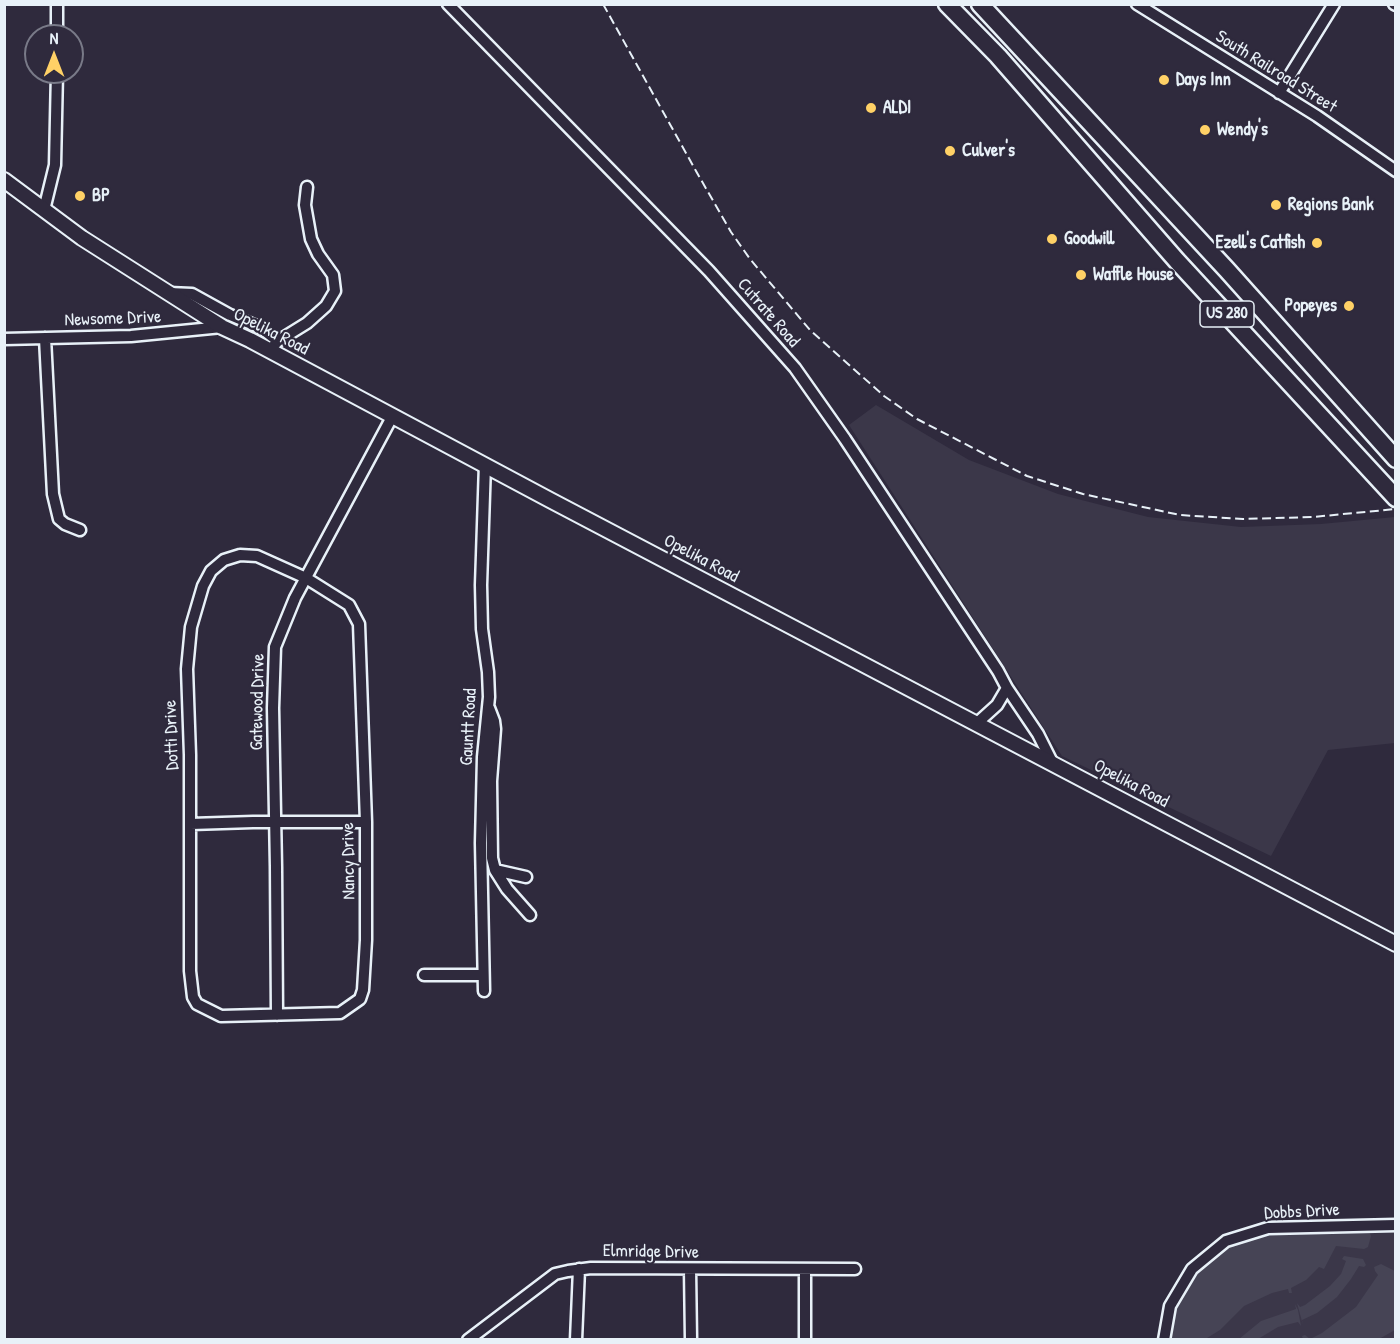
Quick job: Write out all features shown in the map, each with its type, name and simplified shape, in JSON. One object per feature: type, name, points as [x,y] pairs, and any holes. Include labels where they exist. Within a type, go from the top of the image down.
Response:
[{"type":"highway","name":"US 280","points":[[947,4],[1005,64],[1178,261],[1395,498]]},
{"type":"highway","name":"US 280","points":[[980,4],[1227,270],[1395,459]]},
{"type":"main road","name":"Opelika Road","points":[[4,180],[44,210],[167,293],[222,327],[274,346],[392,417],[1395,944]]},
{"type":"street","points":[[57,4],[57,24]]},
{"type":"street","name":"Cutrate Road","points":[[448,4],[709,271],[795,369],[845,439],[998,671],[1038,734],[1053,764]]},
{"type":"street","name":"South Railroad Street","points":[[1137,4],[1317,116],[1395,171]]},
{"type":"street","points":[[1279,93],[1334,4]]},
{"type":"street","points":[[44,210],[54,165],[57,84]]},
{"type":"street","points":[[167,293],[192,294],[230,315],[261,328],[274,346],[300,328],[320,311],[335,291],[333,275],[318,254],[311,239],[305,205],[307,187]]},
{"type":"street","name":"Newsome Drive","points":[[4,339],[131,336],[222,327]]},
{"type":"street","points":[[45,338],[54,503],[59,519],[80,530]]},
{"type":"street","name":"Gatewood Drive","points":[[277,1015],[273,708],[275,647],[284,622],[306,578],[392,417]]},
{"type":"street","name":"Gauntt Road","points":[[484,991],[482,832],[483,757],[488,708],[488,672],[482,629],[481,585],[485,464]]},
{"type":"street","name":"Dotti Drive","points":[[198,1004],[193,997],[190,971],[191,824],[187,669],[191,627],[203,586],[211,571],[224,560],[240,555],[256,556],[306,578]]},
{"type":"street","name":"Nancy Drive","points":[[198,1004],[221,1016],[340,1013],[360,999],[363,990],[366,940],[366,822],[359,624],[349,605],[306,578]]},
{"type":"street","points":[[976,724],[997,705],[1007,688]]},
{"type":"street","points":[[488,708],[494,721],[492,858],[495,870],[512,896],[530,915]]},
{"type":"street","points":[[191,824],[366,822]]},
{"type":"street","points":[[495,870],[526,877]]},
{"type":"street","points":[[424,975],[483,975]]},
{"type":"street","name":"Dobbs Drive","points":[[1164,1340],[1170,1306],[1192,1269],[1226,1240],[1268,1227],[1395,1225]]},
{"type":"street","points":[[576,1340],[579,1269]]},
{"type":"street","name":"Elmridge Drive","points":[[468,1340],[555,1274],[579,1269],[855,1269]]},
{"type":"street","points":[[690,1269],[691,1340]]},
{"type":"street","points":[[805,1269],[806,1340]]},
{"type":"shaded area","points":[[876,405],[969,460],[1058,494],[1148,517],[1241,527],[1321,524],[1395,517],[1395,743],[1328,750],[1271,856],[1062,756],[849,425]]},
{"type":"shaded area","points":[[1395,1227],[1395,1339],[1167,1340],[1171,1311],[1212,1254]]},
{"type":"shaded area","points":[[1368,1229],[1371,1236],[1368,1247],[1364,1249],[1336,1246],[1324,1269],[1319,1267],[1306,1280],[1291,1288],[1292,1293],[1289,1293],[1288,1289],[1272,1293],[1244,1306],[1220,1330],[1207,1339],[1167,1340],[1176,1304],[1196,1270],[1229,1244],[1266,1231]]},
{"type":"shaded area","points":[[1344,1256],[1363,1259],[1366,1265],[1359,1266],[1337,1297],[1317,1313],[1302,1320],[1303,1325],[1297,1303],[1300,1307],[1305,1305],[1330,1286],[1341,1274],[1346,1261],[1342,1259]]},
{"type":"shaded area","points":[[1381,1264],[1395,1271],[1395,1330],[1379,1339],[1310,1339],[1322,1333],[1356,1307],[1378,1275],[1374,1267]]},
{"type":"shaded area","points":[[1295,1304],[1301,1326],[1298,1322],[1278,1327],[1258,1339],[1239,1339],[1261,1321],[1296,1309]]},
{"type":"railway","points":[[603,4],[731,232],[750,259],[810,330],[884,396],[917,419],[1027,476],[1083,494],[1180,515],[1243,519],[1313,517],[1396,509]]},
{"type":"place","name":"Days Inn","points":[[1164,80]]},
{"type":"place","name":"ALDI","points":[[871,108]]},
{"type":"place","name":"Wendy's","points":[[1205,130]]},
{"type":"place","name":"Culver's","points":[[950,151]]},
{"type":"place","name":"BP","points":[[80,196]]},
{"type":"place","name":"Regions Bank","points":[[1276,205]]},
{"type":"place","name":"Goodwill","points":[[1052,239]]},
{"type":"place","name":"Ezell's Catfish","points":[[1317,243]]},
{"type":"place","name":"Waffle House","points":[[1081,275]]},
{"type":"place","name":"Popeyes","points":[[1349,306]]}]
